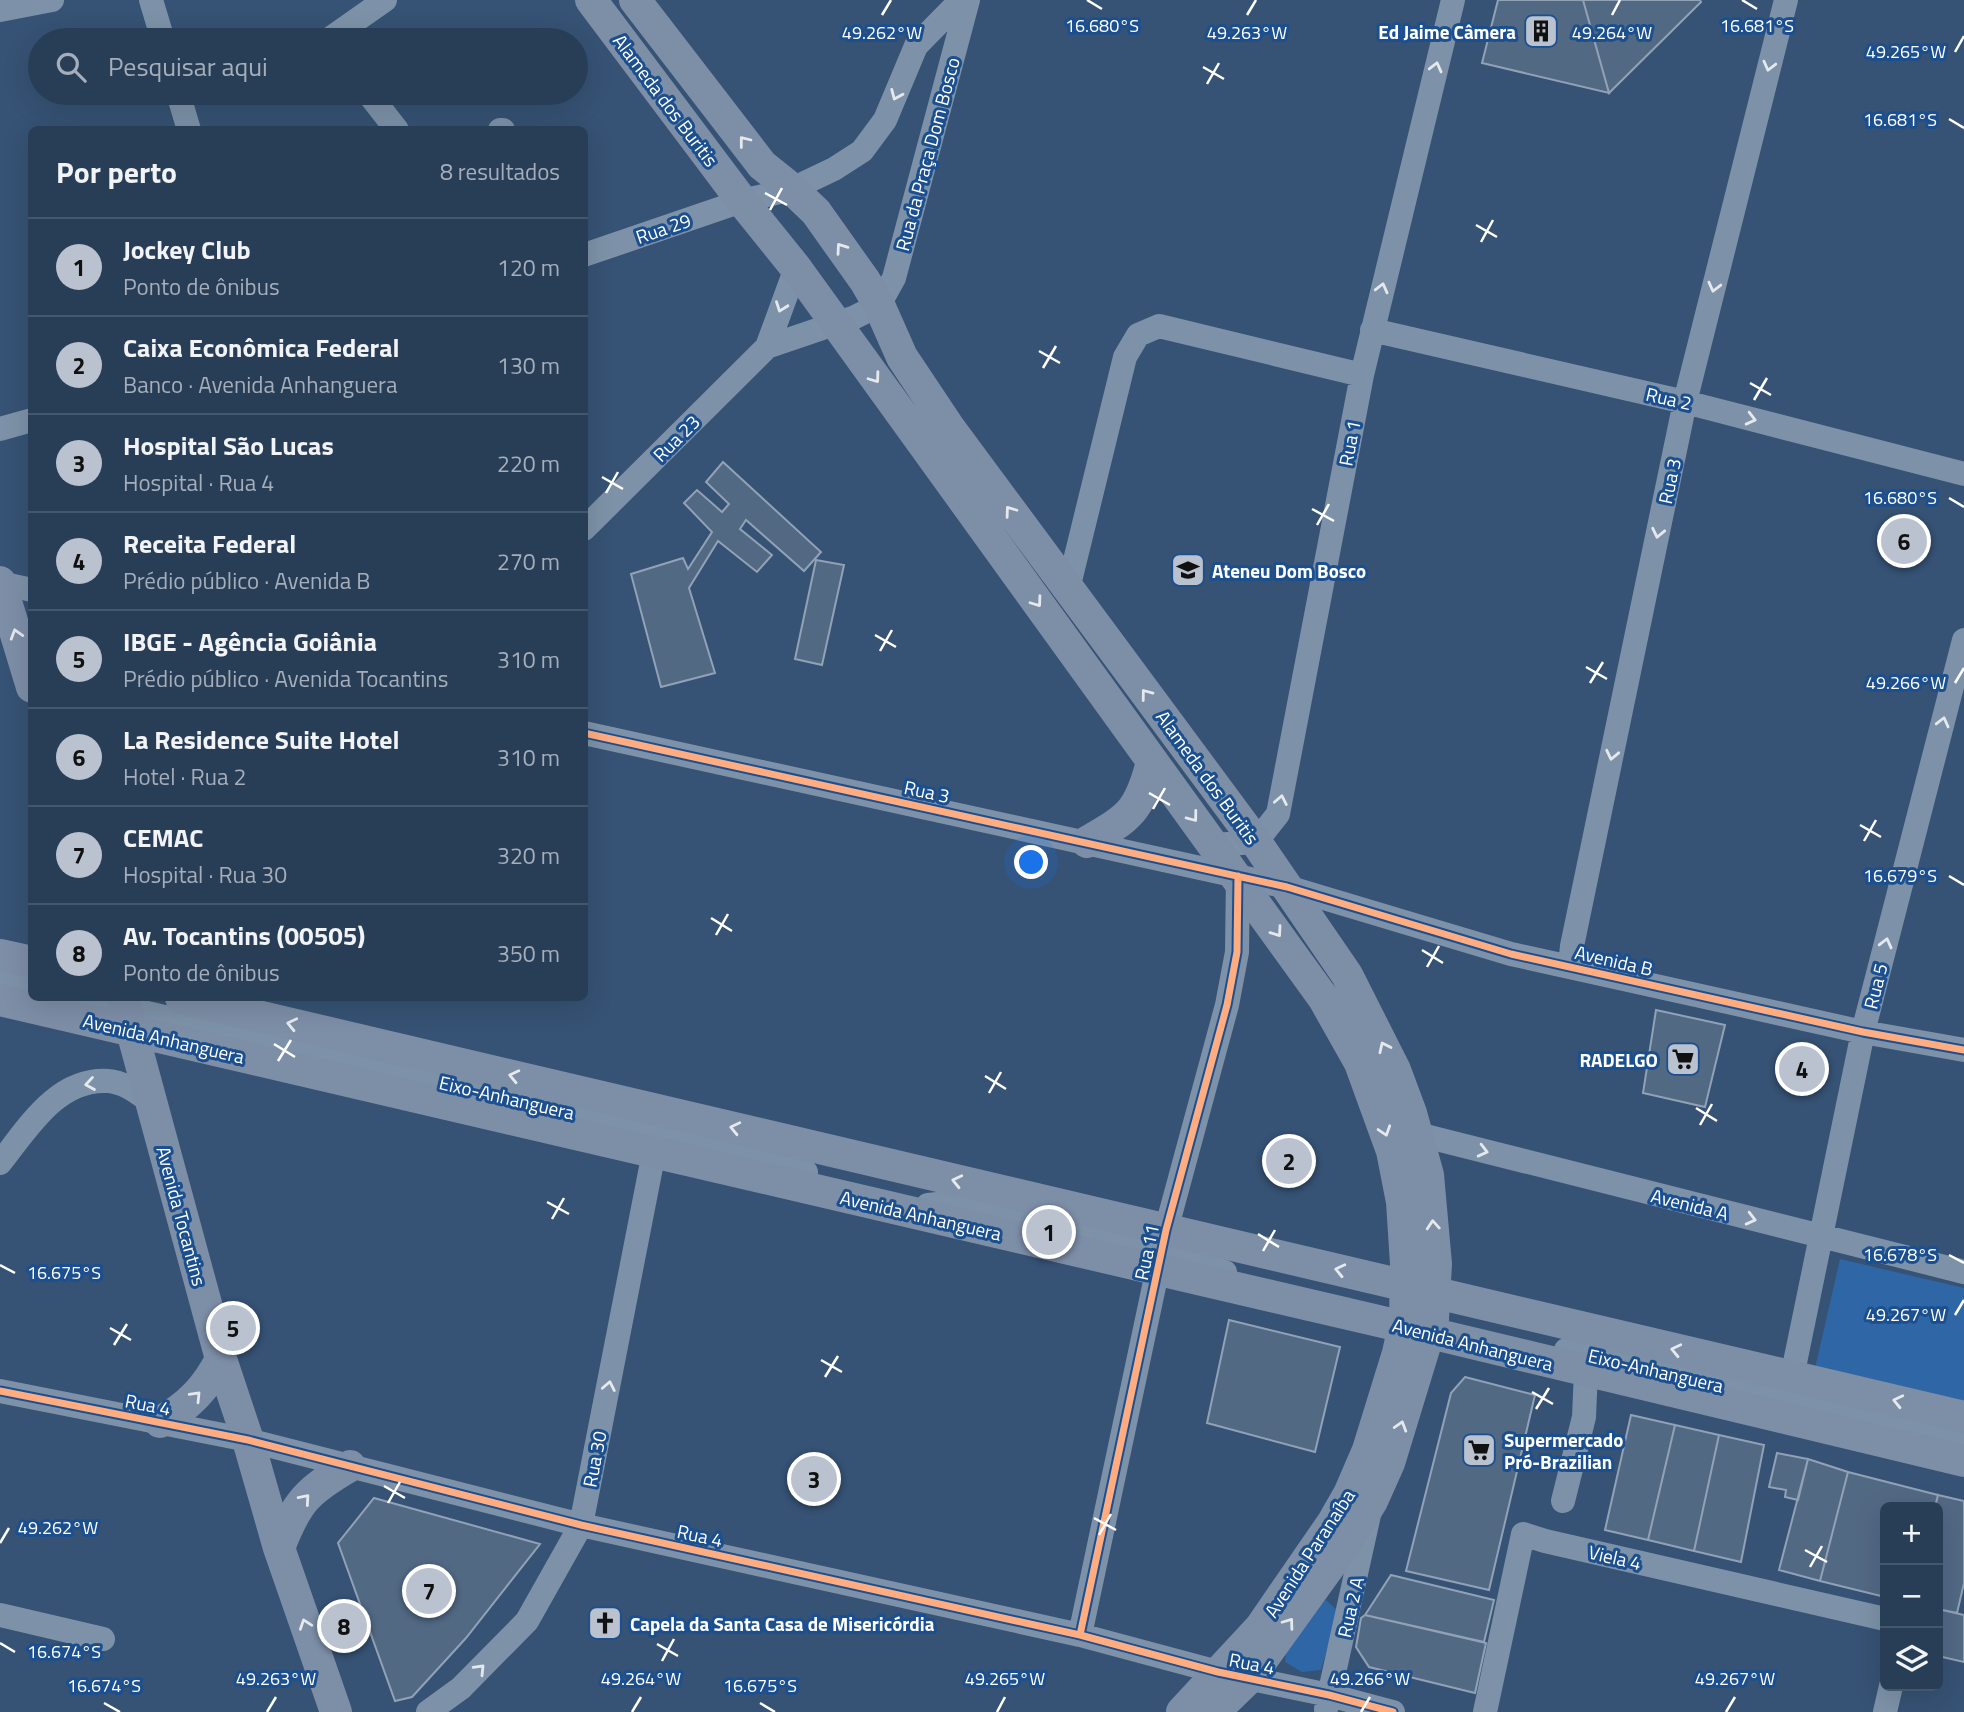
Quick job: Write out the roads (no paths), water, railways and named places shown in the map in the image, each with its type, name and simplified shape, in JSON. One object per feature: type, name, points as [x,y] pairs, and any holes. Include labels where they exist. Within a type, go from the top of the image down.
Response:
[{"type":"main road","name":"Alameda dos Buritis","points":[[590,0],[796,268],[1214,845],[1262,882],[1348,975],[1384,1044],[1417,1134],[1428,1175],[1433,1215],[1419,1312]]},
{"type":"main road","name":"Alameda dos Buritis","points":[[635,0],[762,165],[792,188],[816,212],[879,305],[911,372],[1256,842],[1262,882],[1360,1063],[1388,1140],[1399,1180],[1405,1240],[1419,1312]]},
{"type":"main road","points":[[0,582],[28,674]]},
{"type":"main road","points":[[1087,842],[1124,821],[1136,806],[1153,762]]},
{"type":"main road","points":[[0,955],[28,961]]},
{"type":"main road","name":"Avenida Anhanguera","points":[[0,1000],[126,1012],[654,1152],[1162,1254],[1419,1312],[1792,1377],[1964,1417]]},
{"type":"main road","name":"Avenida Anhanguera","points":[[186,1003],[1162,1254],[1419,1312],[1600,1375],[1964,1461]]},
{"type":"main road","name":"Avenida Tocantins","points":[[126,1012],[221,1359],[279,1548],[336,1712]]},
{"type":"main road","name":"Avenida Paranaíba","points":[[1214,1712],[1250,1678],[1347,1542],[1372,1501],[1394,1451],[1419,1312]]},
{"type":"main road","name":"Avenida Paranaíba","points":[[1182,1712],[1260,1628],[1333,1522],[1349,1494],[1368,1450],[1398,1353],[1419,1312]]},
{"type":"main road","points":[[160,1422],[197,1397],[211,1379],[221,1359]]},
{"type":"main road","points":[[279,1548],[293,1513],[317,1485],[350,1466]]},
{"type":"street","points":[[0,10],[52,0]]},
{"type":"street","points":[[151,0],[159,28]]},
{"type":"street","points":[[345,28],[385,0]]},
{"type":"street","name":"Rua da Praça Dom Bosco","points":[[792,188],[834,169],[862,151],[885,120],[916,46],[961,0]]},
{"type":"street","name":"Rua da Praça Dom Bosco","points":[[879,305],[894,278],[968,0]]},
{"type":"street","name":"Rua 1","points":[[1256,842],[1278,814],[1362,375],[1453,0]]},
{"type":"street","name":"Rua 3","points":[[1570,967],[1685,402],[1786,0]]},
{"type":"street","points":[[916,46],[953,57]]},
{"type":"street","points":[[181,105],[187,126]]},
{"type":"street","points":[[377,105],[394,126]]},
{"type":"street","points":[[742,201],[792,188]]},
{"type":"street","name":"Rua 29","points":[[588,254],[742,201]]},
{"type":"street","name":"Rua 23","points":[[588,525],[767,346],[796,268]]},
{"type":"street","points":[[835,323],[879,305]]},
{"type":"street","name":"Rua 23","points":[[767,346],[835,323]]},
{"type":"street","points":[[1068,589],[1125,357],[1138,335],[1159,326],[1362,375]]},
{"type":"street","name":"Rua 2","points":[[1372,330],[1685,402],[1964,474]]},
{"type":"street","points":[[0,429],[28,421]]},
{"type":"street","points":[[0,582],[28,589]]},
{"type":"street","name":"Rua 5","points":[[1792,1377],[1863,1032],[1964,639]]},
{"type":"street","name":"Rua 3","points":[[588,734],[1262,882]]},
{"type":"street","points":[[1214,845],[1256,842]]},
{"type":"street","name":"Avenida B","points":[[1262,882],[1511,954],[1863,1032],[1964,1050]]},
{"type":"street","name":"Rua 11","points":[[1080,1634],[1162,1254],[1227,1005],[1237,951],[1262,882]]},
{"type":"street","points":[[0,978],[28,984]]},
{"type":"street","points":[[92,1001],[126,1012],[186,1003]]},
{"type":"street","name":"Eixo-Anhanguera","points":[[186,1003],[928,1205],[956,1202],[1224,1272],[1419,1312],[1964,1441]]},
{"type":"street","points":[[0,1163],[47,1104],[76,1086],[109,1081],[131,1088],[152,1103]]},
{"type":"street","name":"Avenida A","points":[[1417,1134],[1964,1272]]},
{"type":"street","name":"Rua 30","points":[[428,1712],[461,1688],[527,1621],[581,1525],[654,1152]]},
{"type":"street","points":[[1563,1501],[1584,1417],[1600,1375]]},
{"type":"street","name":"Rua 4","points":[[0,1391],[248,1440],[581,1525],[1080,1634],[1217,1672],[1250,1678],[1327,1704],[1393,1712]]},
{"type":"street","name":"Rua 2 A","points":[[1327,1704],[1372,1501]]},
{"type":"street","name":"Viela 4","points":[[1485,1712],[1523,1534],[1880,1618]]},
{"type":"street","points":[[0,1615],[103,1639]]},
{"type":"street","points":[[1885,1712],[1890,1691]]},
{"type":"place","name":"Ed Jaime Câmera","points":[[1541,31]]},
{"type":"place","name":"La Residence Suite Hotel","points":[[1904,541]]},
{"type":"place","name":"Ateneu Dom Bosco","points":[[1188,570]]},
{"type":"place","name":"RADELGO","points":[[1683,1059]]},
{"type":"place","name":"Receita Federal","points":[[1802,1069]]},
{"type":"place","name":"Caixa Econômica Federal","points":[[1289,1161]]},
{"type":"place","name":"Jockey Club","points":[[1049,1232]]},
{"type":"place","name":"IBGE - Agência Goiânia","points":[[233,1328]]},
{"type":"place","name":"Supermercado Pró-Brazilian","points":[[1479,1450]]},
{"type":"place","name":"Hospital São Lucas","points":[[814,1479]]},
{"type":"place","name":"CEMAC","points":[[429,1591]]},
{"type":"place","name":"Capela da Santa Casa de Misericórdia","points":[[605,1623]]},
{"type":"place","name":"Av. Tocantins (00505)","points":[[344,1626]]}]
